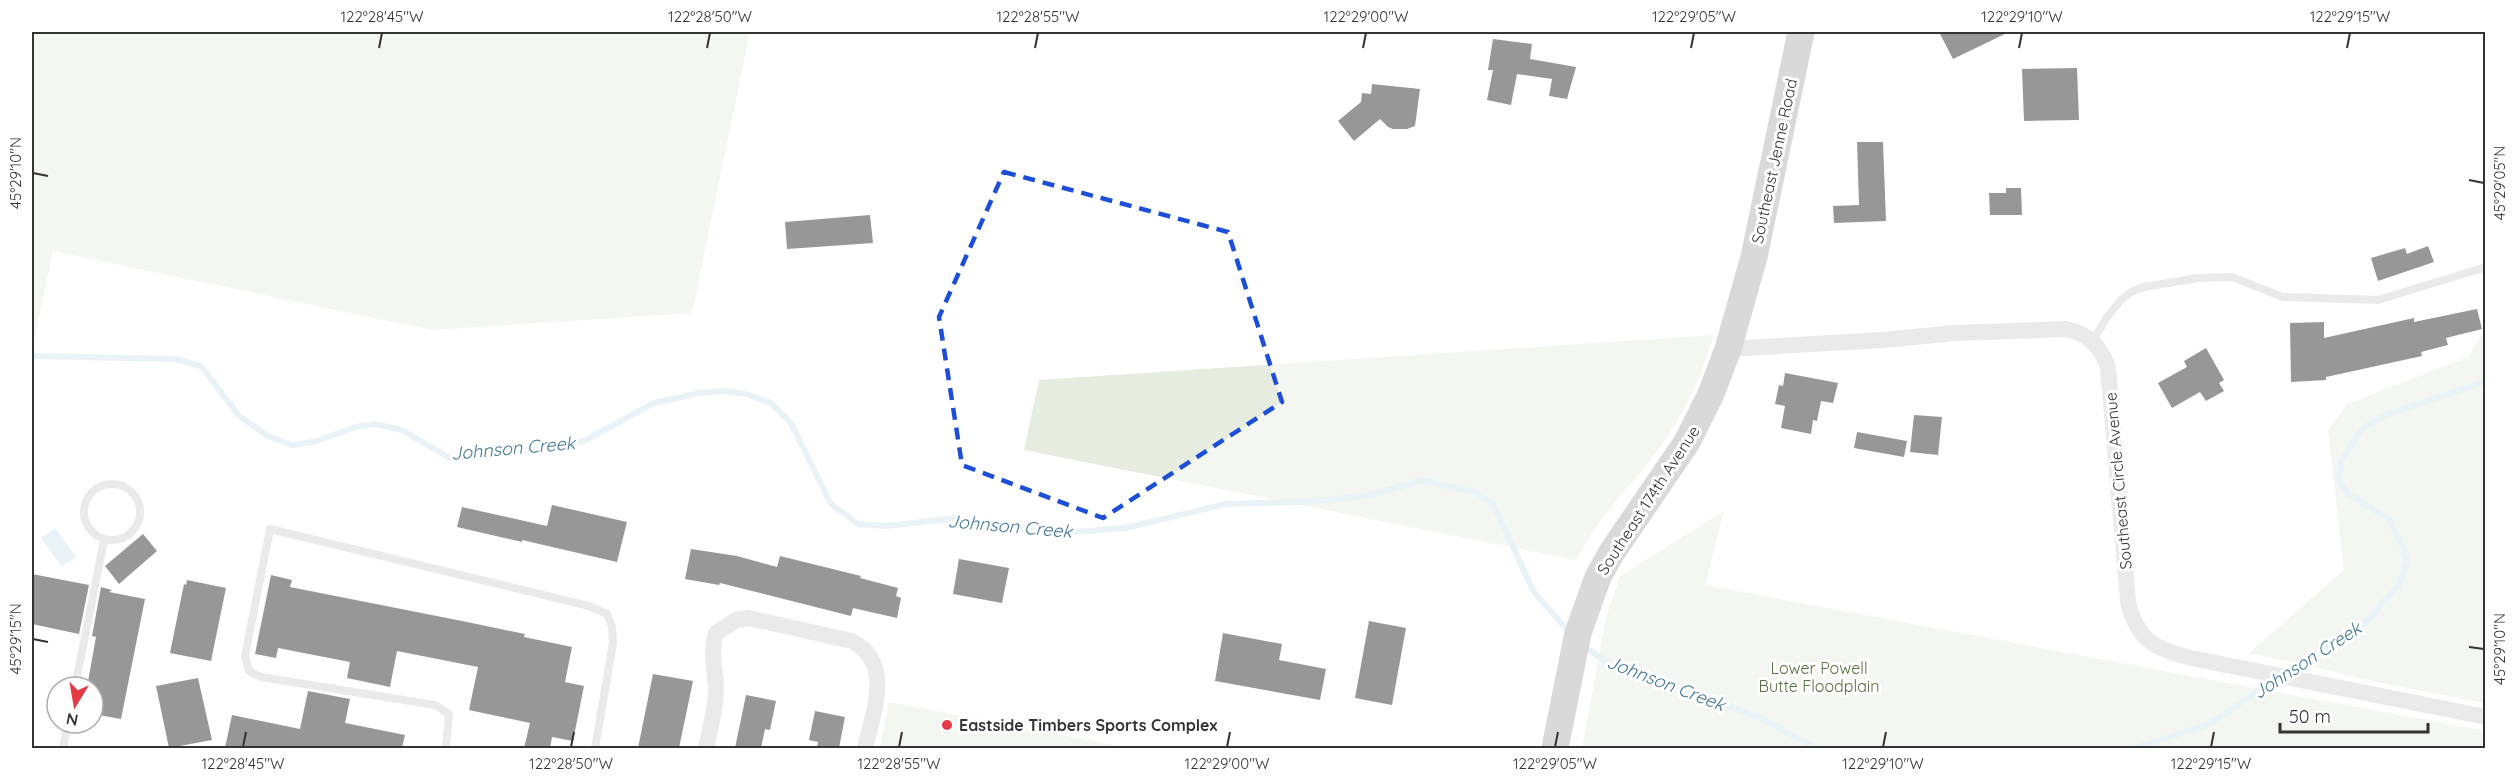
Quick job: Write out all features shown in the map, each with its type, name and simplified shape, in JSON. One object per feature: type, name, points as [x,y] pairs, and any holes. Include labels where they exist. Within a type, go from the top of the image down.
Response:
[{"type":"main road","name":"Southeast Jenne Road","points":[[1746,290],[1801,32]]},
{"type":"main road","name":"Southeast 174th Avenue","points":[[1556,748],[1586,606],[1598,577],[1612,552],[1691,434],[1711,394],[1746,290]]},
{"type":"street","points":[[1728,349],[2039,329],[2074,331],[2093,341]]},
{"type":"street","name":"Southeast Circle Avenue","points":[[2093,341],[2103,353],[2108,368],[2128,602],[2138,630],[2145,639],[2166,651],[2486,717]]},
{"type":"street","points":[[706,748],[716,688],[711,658],[716,633],[736,620],[749,618],[852,641],[864,647],[874,660],[877,675],[876,696],[865,748]]},
{"type":"lane","points":[[2093,341],[2107,317],[2126,296],[2154,285],[2198,278],[2232,278],[2283,297],[2378,300],[2486,267]]},
{"type":"lane","points":[[111,484],[127,488],[138,501],[140,516],[133,531],[120,540],[104,540],[90,531],[83,517],[86,501],[96,489],[111,484]]},
{"type":"lane","points":[[446,748],[449,714],[435,705],[261,677],[249,671],[245,656],[270,529],[589,606],[607,614],[612,627],[613,643],[595,748]]},
{"type":"lane","points":[[77,675],[104,540]]},
{"type":"highlighted area","points":[[1004,172],[1228,232],[1282,402],[1103,518],[962,465],[939,317]]},
{"type":"green space","points":[[32,32],[750,32],[692,313],[432,330],[53,251],[32,352]]},
{"type":"green space","points":[[2485,333],[2485,703],[2395,686],[2249,653],[2344,570],[2328,430],[2347,404],[2468,357],[2481,335]]},
{"type":"green space","points":[[1714,335],[1696,384],[1672,430],[1602,519],[1577,560],[1024,450],[1039,380]]},
{"type":"green space","name":"Lower Powell Butte Floodplain","points":[[1724,511],[1705,585],[2485,731],[2485,748],[1582,748],[1606,617],[1620,576]]},
{"type":"green space","name":"Eastside Timbers Sports Complex","points":[[889,702],[1130,748],[880,748]]},
{"type":"water","points":[[55,528],[76,557],[62,567],[41,538]]},
{"type":"building","points":[[1939,32],[2009,32],[1953,59]]},
{"type":"building","points":[[1493,39],[1532,44],[1530,59],[1576,67],[1567,99],[1549,96],[1552,79],[1517,74],[1511,105],[1487,100],[1493,70],[1488,70]]},
{"type":"building","points":[[2077,68],[2079,120],[2024,121],[2022,69]]},
{"type":"building","points":[[1372,84],[1420,89],[1415,126],[1407,129],[1393,129],[1380,119],[1354,141],[1338,121],[1361,102],[1362,93],[1371,94]]},
{"type":"building","points":[[1857,142],[1883,142],[1886,221],[1834,223],[1833,206],[1859,205]]},
{"type":"building","points":[[2006,188],[2021,188],[2022,215],[1990,215],[1989,193],[2006,193]]},
{"type":"building","points":[[870,215],[873,243],[787,249],[785,222]]},
{"type":"building","points":[[2428,246],[2434,262],[2378,281],[2371,258],[2405,248],[2407,254]]},
{"type":"building","points":[[2477,309],[2482,329],[2446,338],[2448,345],[2421,352],[2422,356],[2326,377],[2326,380],[2291,382],[2290,323],[2324,322],[2324,338],[2414,318],[2414,322]]},
{"type":"building","points":[[2206,348],[2224,380],[2219,383],[2224,391],[2206,401],[2200,392],[2172,408],[2158,383],[2187,367],[2184,361]]},
{"type":"building","points":[[1785,373],[1838,383],[1833,403],[1821,401],[1817,421],[1813,420],[1811,434],[1781,428],[1785,406],[1775,404],[1779,385],[1783,386]]},
{"type":"building","points":[[1914,415],[1942,417],[1938,455],[1910,452]]},
{"type":"building","points":[[1857,432],[1907,441],[1904,457],[1854,448]]},
{"type":"building","points":[[552,505],[627,522],[617,562],[457,527],[462,507],[547,526]]},
{"type":"building","points":[[143,534],[157,551],[119,584],[105,566]]},
{"type":"building","points":[[691,549],[737,556],[777,567],[780,556],[861,576],[860,578],[898,588],[896,596],[901,598],[897,618],[853,608],[851,616],[720,583],[719,585],[685,579]]},
{"type":"building","points":[[959,559],[1009,568],[1002,603],[953,594]]},
{"type":"building","points":[[32,574],[89,585],[79,634],[32,624]]},
{"type":"building","points":[[271,575],[292,580],[290,587],[525,634],[524,637],[572,647],[565,682],[584,686],[573,741],[552,737],[550,748],[524,748],[530,723],[469,710],[478,667],[397,651],[390,687],[347,678],[350,662],[278,648],[276,658],[255,654]]},
{"type":"building","points":[[187,580],[226,588],[211,661],[170,653],[184,584],[186,585]]},
{"type":"building","points":[[101,587],[112,590],[109,592],[145,599],[121,719],[105,716],[105,675],[89,675],[96,637],[92,636]]},
{"type":"building","points":[[1369,621],[1406,628],[1392,705],[1355,698]]},
{"type":"building","points":[[1223,633],[1282,644],[1279,660],[1326,669],[1320,700],[1215,681]]},
{"type":"building","points":[[653,674],[693,681],[679,748],[638,748]]},
{"type":"building","points":[[198,678],[212,740],[169,748],[156,686]]},
{"type":"building","points":[[308,691],[350,699],[345,723],[405,735],[402,748],[225,748],[232,715],[300,729]]},
{"type":"building","points":[[746,695],[776,701],[770,730],[765,729],[761,748],[735,748]]},
{"type":"building","points":[[815,711],[845,717],[839,748],[817,748],[818,742],[809,740]]},
{"type":"waterway","name":"Johnson Creek","points":[[32,356],[176,359],[201,366],[239,416],[268,436],[292,445],[314,442],[356,427],[375,424],[402,430],[448,457],[470,458],[551,448],[584,441],[654,403],[699,393],[723,391],[746,394],[771,403],[791,423],[831,504],[858,524],[887,526],[956,518],[1003,528],[1063,533],[1125,528],[1226,504],[1302,502],[1367,496],[1422,480],[1477,493],[1494,506],[1534,592],[1569,632]]},
{"type":"waterway","name":"Johnson Creek","points":[[2285,673],[2364,624],[2398,586],[2407,562],[2403,547],[2389,519],[2347,493],[2339,480],[2341,462],[2362,429],[2385,415],[2486,381]]},
{"type":"waterway","name":"Johnson Creek","points":[[1584,645],[1600,658],[1641,678],[1753,715],[1818,748]]},
{"type":"waterway","name":"Johnson Creek","points":[[2136,748],[2209,724],[2277,679]]},
{"type":"place","name":"Eastside Timbers Sports Complex","points":[[947,725]]}]
